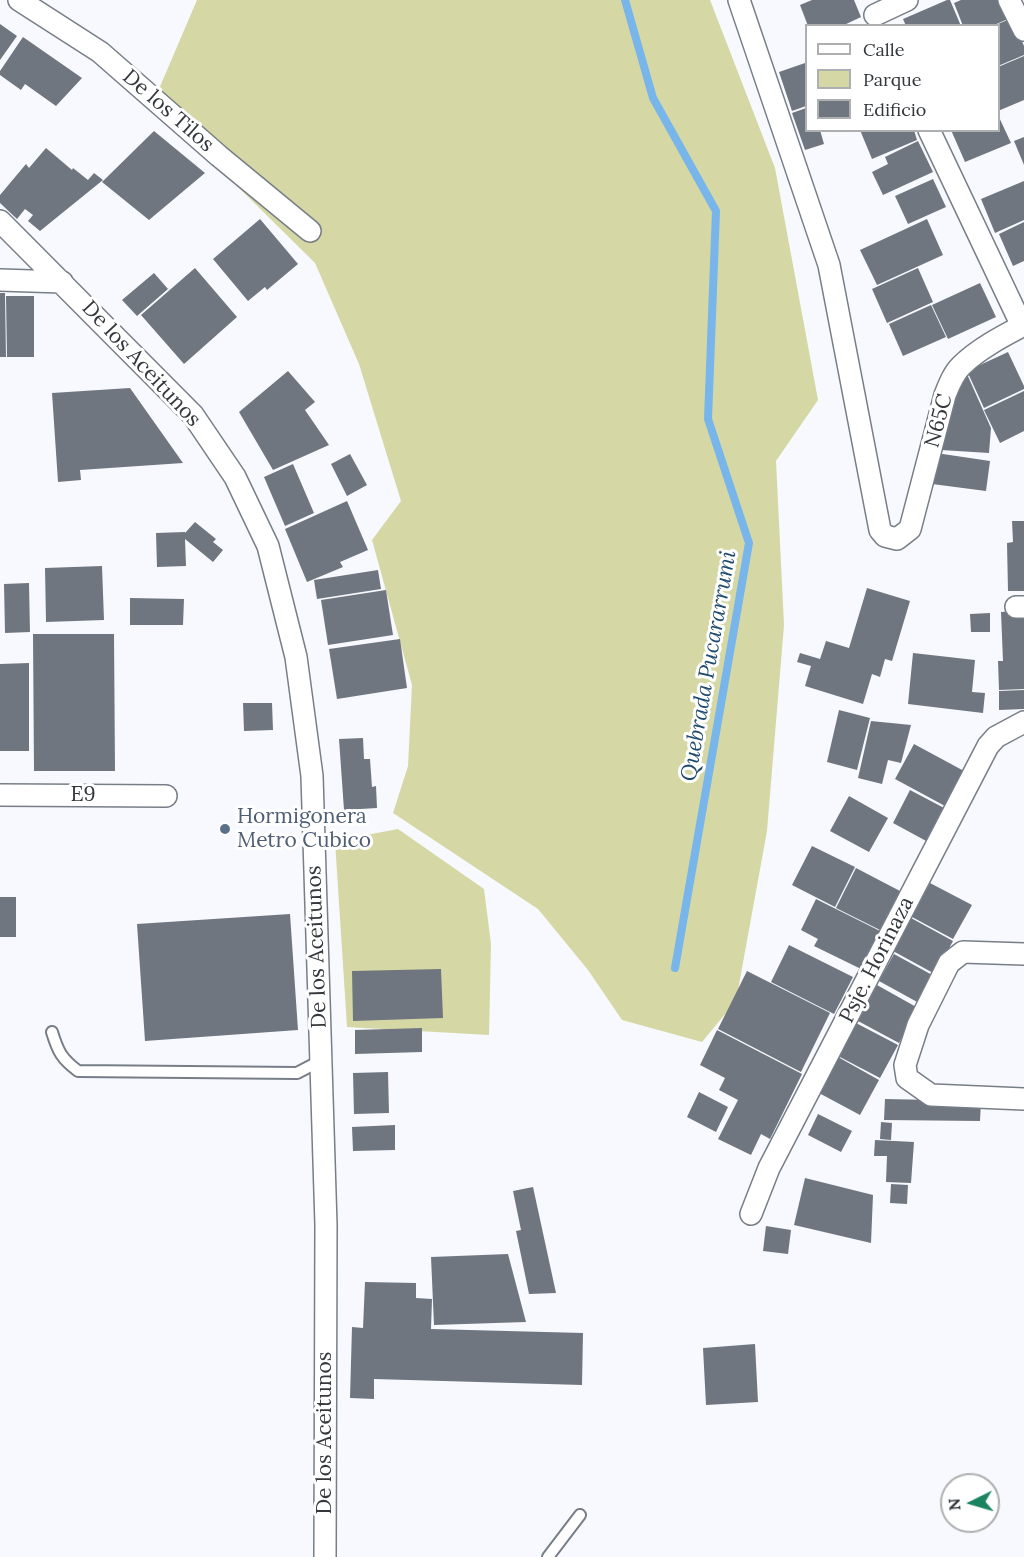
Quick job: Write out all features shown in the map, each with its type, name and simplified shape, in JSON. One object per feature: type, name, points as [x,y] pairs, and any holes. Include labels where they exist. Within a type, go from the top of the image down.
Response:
[{"type":"street","name":"De los Tilos","points":[[19,0],[100,52],[219,156],[310,231]]},
{"type":"street","name":"N65C","points":[[739,0],[829,265],[880,530],[885,536],[890,539],[903,536],[910,529],[951,380],[960,367],[979,352],[1023,326]]},
{"type":"street","points":[[874,13],[907,0]]},
{"type":"street","points":[[1009,0],[1024,30]]},
{"type":"street","points":[[930,132],[1023,326]]},
{"type":"street","name":"De los Aceitunos","points":[[2,222],[193,415],[235,477],[268,546],[296,657],[312,776],[326,1225],[325,1557]]},
{"type":"street","points":[[0,280],[62,282]]},
{"type":"street","name":"Psje. Horinaza","points":[[751,1214],[769,1168],[988,746],[996,737],[1024,722]]},
{"type":"street","name":"E9","points":[[0,795],[166,796]]},
{"type":"street","points":[[1024,954],[963,952],[949,963],[918,1025],[905,1065],[907,1078],[931,1095],[1024,1099]]},
{"type":"lane","points":[[52,1032],[64,1061],[78,1071],[297,1073],[321,1061]]},
{"type":"lane","points":[[548,1557],[580,1515]]},
{"type":"green space","points":[[197,0],[710,0],[775,168],[818,400],[776,461],[784,625],[767,831],[736,1001],[702,1042],[622,1020],[588,970],[538,909],[393,813],[408,766],[412,685],[372,540],[401,501],[359,364],[315,263],[153,103]]},
{"type":"green space","points":[[398,829],[484,889],[491,944],[489,1035],[347,1027],[335,841]]},
{"type":"building","points":[[812,0],[854,0],[861,17],[846,24],[807,24],[800,5]]},
{"type":"building","points":[[950,0],[960,24],[905,24],[903,19]]},
{"type":"building","points":[[961,0],[1002,0],[1010,18],[996,24],[962,24],[954,3]]},
{"type":"building","points":[[1012,18],[1024,46],[1024,55],[1000,65],[1000,24],[998,24]]},
{"type":"building","points":[[0,24],[17,36],[0,60]]},
{"type":"building","points":[[23,37],[82,78],[56,106],[25,84],[21,90],[0,75],[0,71]]},
{"type":"building","points":[[1024,56],[1024,100],[1000,110],[1000,66]]},
{"type":"building","points":[[805,63],[805,106],[792,111],[779,72]]},
{"type":"building","points":[[805,108],[805,132],[821,132],[824,144],[805,150],[792,113]]},
{"type":"building","points":[[1000,119],[1011,143],[965,162],[952,132],[1000,132]]},
{"type":"building","points":[[154,131],[205,173],[149,220],[102,182]]},
{"type":"building","points":[[861,132],[915,132],[917,140],[872,159]]},
{"type":"building","points":[[1024,137],[1024,165],[1014,141]]},
{"type":"building","points":[[918,141],[933,172],[883,195],[872,172],[888,164],[885,157]]},
{"type":"building","points":[[46,148],[88,180],[94,173],[103,180],[40,231],[28,221],[33,215],[25,209],[17,219],[0,203],[0,195],[26,164],[29,168]]},
{"type":"building","points":[[933,179],[946,207],[908,224],[895,196]]},
{"type":"building","points":[[1024,181],[1024,220],[995,233],[981,199]]},
{"type":"building","points":[[260,219],[298,264],[267,290],[265,287],[248,301],[213,259]]},
{"type":"building","points":[[927,219],[943,255],[877,285],[860,250]]},
{"type":"building","points":[[1024,222],[1024,261],[1013,266],[999,234]]},
{"type":"building","points":[[195,268],[237,317],[184,364],[141,315]]},
{"type":"building","points":[[918,268],[933,302],[887,323],[872,289]]},
{"type":"building","points":[[154,273],[168,289],[137,316],[122,300]]},
{"type":"building","points":[[980,283],[996,317],[948,339],[932,305]]},
{"type":"building","points":[[0,293],[5,293],[6,357],[0,357]]},
{"type":"building","points":[[6,296],[34,296],[34,357],[7,357]]},
{"type":"building","points":[[931,305],[946,337],[903,356],[889,324]]},
{"type":"building","points":[[1008,352],[1024,389],[984,408],[967,371]]},
{"type":"building","points":[[288,371],[315,402],[305,410],[329,445],[273,470],[239,412]]},
{"type":"building","points":[[963,374],[967,374],[991,428],[989,453],[941,450]]},
{"type":"building","points":[[130,388],[183,463],[80,470],[81,480],[58,482],[52,393]]},
{"type":"building","points":[[1024,391],[1024,431],[1000,443],[984,410]]},
{"type":"building","points":[[936,453],[990,461],[986,491],[932,484]]},
{"type":"building","points":[[350,454],[367,485],[347,496],[331,464]]},
{"type":"building","points":[[293,464],[314,513],[285,526],[264,477]]},
{"type":"building","points":[[347,501],[368,550],[340,562],[343,567],[307,582],[285,529]]},
{"type":"building","points":[[1012,521],[1024,521],[1024,591],[1008,591],[1007,543],[1013,542]]},
{"type":"building","points":[[195,522],[216,539],[213,542],[223,550],[213,562],[185,539],[186,566],[157,567],[156,533],[185,533]]},
{"type":"building","points":[[102,566],[104,620],[46,622],[45,568]]},
{"type":"building","points":[[378,570],[381,589],[317,599],[314,580]]},
{"type":"building","points":[[29,583],[30,632],[5,633],[4,584]]},
{"type":"building","points":[[867,588],[910,601],[892,661],[885,659],[880,677],[872,674],[863,704],[805,686],[811,666],[797,662],[800,653],[820,659],[826,641],[849,648]]},
{"type":"building","points":[[386,590],[393,635],[328,645],[321,600]]},
{"type":"building","points":[[130,598],[184,599],[183,625],[130,625]]},
{"type":"building","points":[[1024,611],[1024,689],[999,690],[998,661],[1003,661],[1001,612]]},
{"type":"building","points":[[990,613],[990,632],[971,632],[970,614]]},
{"type":"building","points":[[33,634],[114,634],[115,771],[34,771]]},
{"type":"building","points":[[400,639],[407,688],[337,699],[329,649]]},
{"type":"building","points":[[913,653],[975,660],[972,692],[985,693],[983,713],[908,704]]},
{"type":"building","points":[[29,663],[29,751],[0,751],[0,664]]},
{"type":"building","points":[[1024,690],[1024,709],[999,710],[999,691]]},
{"type":"building","points":[[243,703],[272,703],[273,730],[244,731]]},
{"type":"building","points":[[839,710],[870,718],[857,770],[827,762]]},
{"type":"building","points":[[871,721],[911,725],[901,763],[888,760],[882,784],[858,778]]},
{"type":"building","points":[[363,738],[364,759],[370,759],[372,787],[376,786],[377,808],[344,810],[339,739]]},
{"type":"building","points":[[914,744],[964,771],[945,806],[895,779]]},
{"type":"building","points":[[910,790],[946,809],[928,842],[893,823]]},
{"type":"building","points":[[849,796],[888,818],[869,852],[830,831]]},
{"type":"building","points":[[812,846],[855,867],[835,907],[792,885]]},
{"type":"building","points":[[856,868],[900,891],[880,930],[836,908]]},
{"type":"building","points":[[930,883],[972,905],[953,939],[912,917]]},
{"type":"building","points":[[0,897],[16,897],[16,937],[0,937]]},
{"type":"building","points":[[816,899],[880,931],[861,969],[814,946],[818,939],[801,930]]},
{"type":"building","points":[[290,914],[298,1030],[145,1041],[137,924]]},
{"type":"building","points":[[911,918],[953,941],[935,974],[893,951]]},
{"type":"building","points":[[789,945],[853,977],[834,1014],[771,982]]},
{"type":"building","points":[[894,954],[934,976],[919,1003],[879,981]]},
{"type":"building","points":[[441,969],[443,1018],[353,1021],[352,971]]},
{"type":"building","points":[[747,971],[830,1013],[801,1072],[718,1029]]},
{"type":"building","points":[[877,985],[918,1008],[899,1043],[858,1021]]},
{"type":"building","points":[[856,1023],[898,1045],[880,1078],[838,1056]]},
{"type":"building","points":[[422,1028],[422,1052],[355,1054],[355,1030]]},
{"type":"building","points":[[717,1030],[802,1074],[770,1139],[761,1134],[751,1155],[718,1139],[738,1100],[719,1090],[725,1078],[700,1065]]},
{"type":"building","points":[[838,1057],[879,1080],[860,1115],[819,1093]]},
{"type":"building","points":[[388,1072],[389,1113],[354,1114],[353,1073]]},
{"type":"building","points":[[699,1092],[728,1107],[716,1132],[687,1117]]},
{"type":"building","points":[[885,1099],[981,1101],[980,1121],[884,1120]]},
{"type":"building","points":[[818,1114],[852,1131],[841,1152],[808,1135]]},
{"type":"building","points":[[881,1122],[892,1123],[891,1140],[880,1139]]},
{"type":"building","points":[[395,1125],[395,1150],[353,1151],[352,1127]]},
{"type":"building","points":[[875,1140],[914,1142],[911,1183],[886,1182],[887,1156],[874,1156]]},
{"type":"building","points":[[805,1178],[873,1195],[871,1243],[794,1225]]},
{"type":"building","points":[[891,1184],[908,1185],[907,1204],[890,1203]]},
{"type":"building","points":[[533,1187],[556,1293],[529,1294],[516,1231],[521,1230],[513,1191]]},
{"type":"building","points":[[766,1226],[791,1230],[788,1254],[763,1251]]},
{"type":"building","points":[[508,1254],[526,1322],[434,1325],[431,1257]]},
{"type":"building","points":[[365,1282],[416,1283],[416,1298],[432,1299],[431,1329],[583,1333],[582,1385],[374,1379],[374,1399],[350,1398],[352,1327],[363,1328]]},
{"type":"building","points":[[755,1344],[758,1402],[706,1405],[703,1348]]},
{"type":"waterway","name":"Quebrada Pucararrumi","points":[[625,0],[653,98],[716,211],[708,419],[749,543],[675,968]]},
{"type":"place","name":"Hormigonera Metro Cubico","points":[[225,829]]}]
